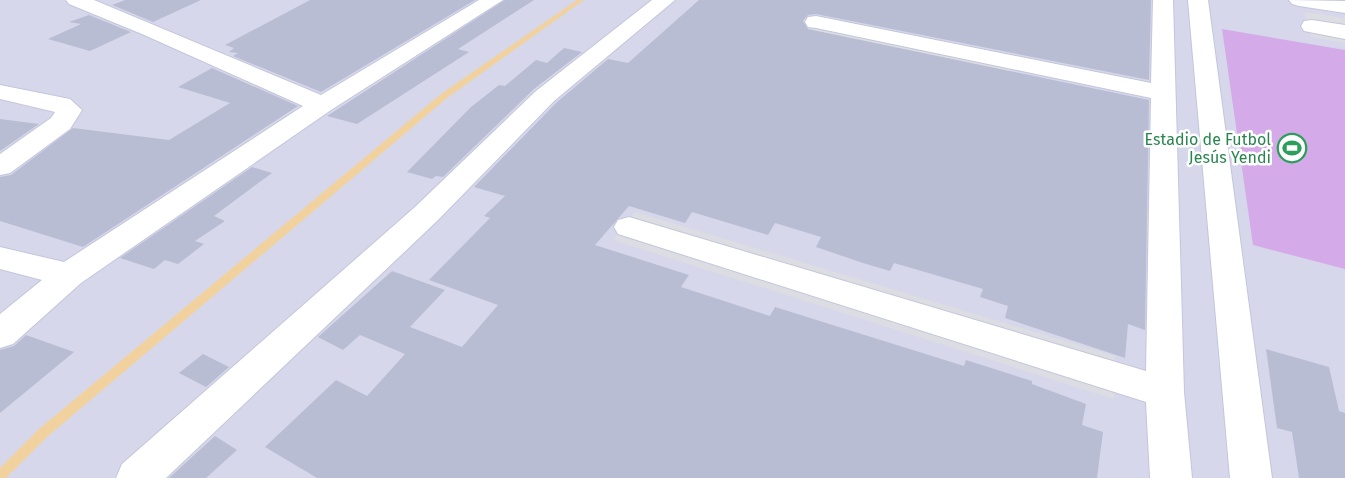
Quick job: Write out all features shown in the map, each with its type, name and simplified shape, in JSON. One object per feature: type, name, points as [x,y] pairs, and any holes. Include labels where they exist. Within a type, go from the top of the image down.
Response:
[{"type":"street","points":[[76,0],[150,29],[322,105]]},
{"type":"street","points":[[0,334],[69,275],[322,105],[493,0]]},
{"type":"street","points":[[138,478],[426,214],[545,96],[665,0]]},
{"type":"street","points":[[1163,0],[1165,392],[1171,478]]},
{"type":"street","points":[[1198,0],[1251,478]]},
{"type":"street","points":[[1299,0],[1345,8]]},
{"type":"street","points":[[816,22],[1163,93]]},
{"type":"street","points":[[1312,26],[1345,32]]},
{"type":"street","points":[[0,92],[61,104],[69,110],[61,123],[0,167]]},
{"type":"street","points":[[629,227],[1165,392]]},
{"type":"street","points":[[0,258],[69,275]]},
{"type":"shaded area","points":[[0,0],[1345,0],[1345,478],[0,478]]},
{"type":"shaded area","points":[[1304,12],[1345,18],[1345,43],[1311,37]]},
{"type":"shaded area","points":[[799,14],[1015,55],[1009,72],[789,27]]},
{"type":"shaded area","name":"Estadio de Futbol Jesús Yendi","points":[[1222,29],[1345,50],[1345,269],[1253,245]]},
{"type":"shaded area","points":[[635,212],[1115,356],[1114,399],[613,240]]},
{"type":"building","points":[[125,0],[201,0],[153,22],[112,5]]},
{"type":"building","points":[[310,0],[475,0],[321,92],[233,56],[238,53],[229,52],[234,48],[225,45]]},
{"type":"building","points":[[505,0],[534,0],[458,49],[469,52],[357,124],[327,116]]},
{"type":"building","points":[[699,0],[1151,0],[1149,80],[816,14],[808,15],[803,21],[808,29],[1149,100],[1145,330],[1128,324],[1125,358],[1005,318],[1008,306],[980,297],[983,289],[894,263],[890,271],[863,263],[816,247],[821,237],[775,223],[768,235],[692,212],[685,223],[629,206],[595,245],[689,275],[681,287],[770,316],[775,307],[964,366],[966,360],[1032,381],[1032,384],[1086,404],[1082,425],[1103,432],[1097,478],[317,478],[265,447],[336,380],[367,396],[405,354],[360,335],[343,350],[318,337],[392,271],[445,290],[410,327],[462,347],[498,305],[429,280],[490,218],[484,216],[505,196],[474,187],[556,103],[608,59],[628,63]]},
{"type":"building","points":[[89,15],[131,32],[90,51],[48,39],[81,24],[69,22]]},
{"type":"building","points":[[564,48],[582,52],[534,89],[443,177],[436,176],[432,179],[407,172],[471,107],[499,85],[505,86],[536,60],[547,63]]},
{"type":"building","points":[[212,68],[298,106],[83,247],[0,221],[0,177],[11,175],[73,128],[169,140],[230,103],[178,87]]},
{"type":"building","points":[[0,119],[39,124],[0,151]]},
{"type":"building","points":[[252,167],[272,173],[214,216],[225,221],[195,241],[204,244],[178,264],[165,260],[154,269],[120,258]]},
{"type":"building","points":[[26,335],[74,352],[0,413],[0,350],[14,346]]},
{"type":"building","points":[[1266,349],[1329,367],[1339,411],[1345,413],[1345,478],[1299,478],[1292,432],[1277,428]]},
{"type":"building","points":[[203,354],[229,367],[206,387],[179,373]]},
{"type":"building","points":[[215,436],[237,450],[206,478],[169,478]]},
{"type":"waterway","points":[[0,476],[43,433],[444,96],[581,0]]},
{"type":"place","name":"Estadio de Futbol Jesús Yendi","points":[[1292,148]]}]
